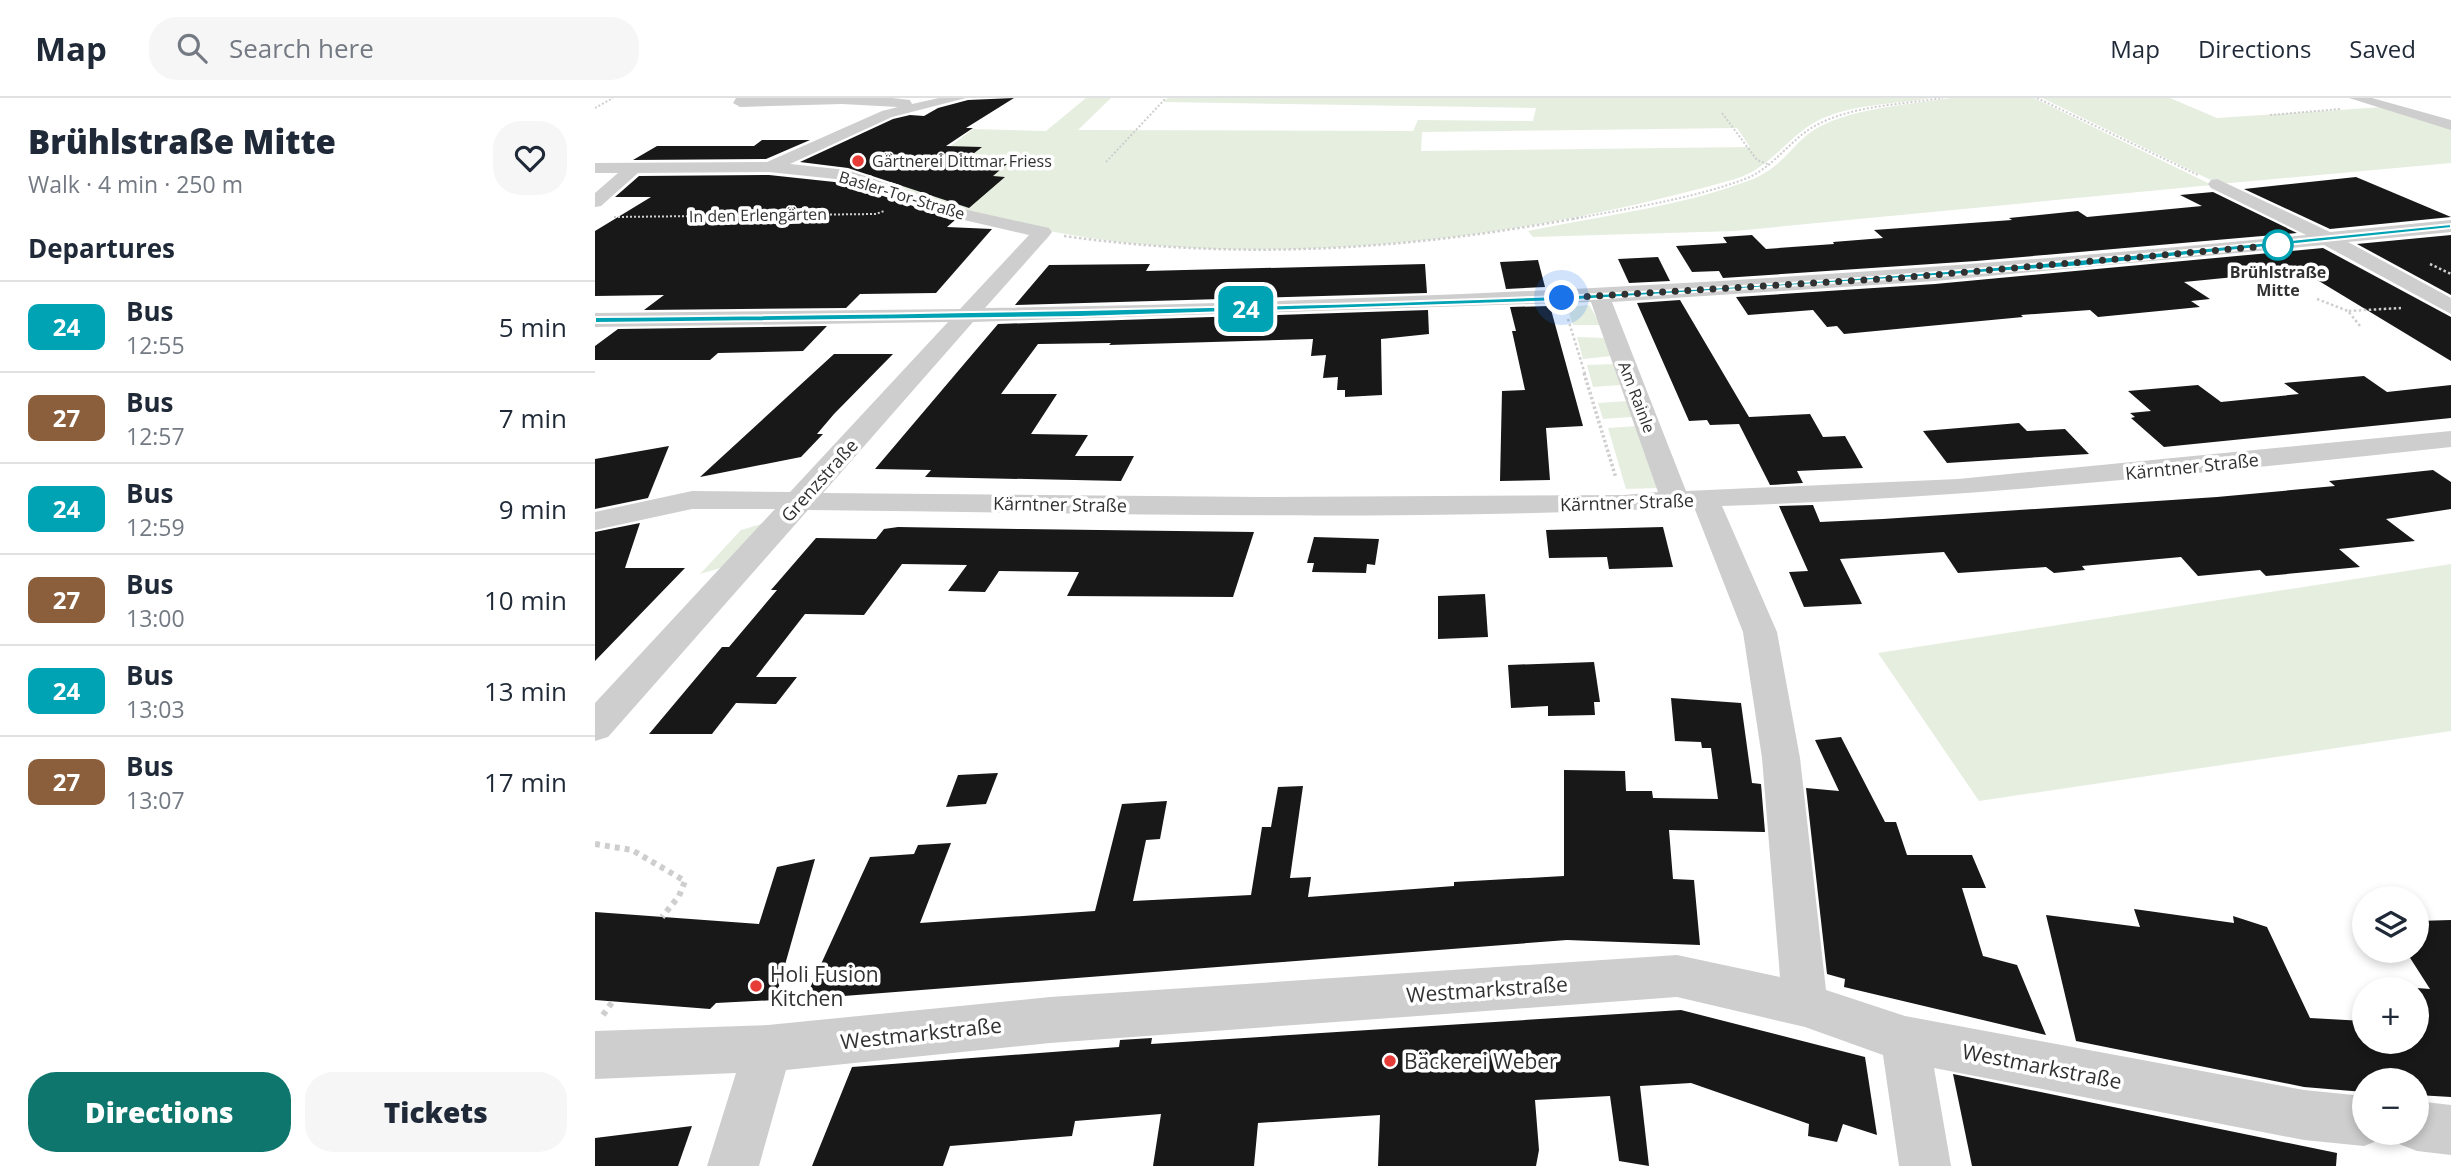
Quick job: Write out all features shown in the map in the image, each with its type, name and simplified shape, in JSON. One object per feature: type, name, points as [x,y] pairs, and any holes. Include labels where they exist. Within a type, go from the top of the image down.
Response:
[{"type":"street","points":[[744,98],[740,103],[848,100],[899,102],[913,106]]},
{"type":"street","points":[[769,167],[879,117],[913,106],[959,98]]},
{"type":"street","points":[[2356,98],[2451,125]]},
{"type":"street","points":[[595,202],[635,167]]},
{"type":"street","name":"Basler-Tor-Straße","points":[[595,168],[769,167],[847,175],[958,213],[1042,232]]},
{"type":"street","points":[[2217,184],[2329,240],[2449,306]]},
{"type":"street","points":[[861,211],[887,188]]},
{"type":"street","points":[[595,320],[969,316],[1562,298],[1898,278],[2329,240],[2451,226]]},
{"type":"street","name":"Grenzstraße","points":[[595,727],[969,316],[1042,232]]},
{"type":"street","name":"Am Rainle","points":[[1599,296],[1690,499],[1760,632],[1781,758],[1805,1005]]},
{"type":"street","name":"Kärntner Straße","points":[[595,521],[692,500],[1261,506],[1624,504],[1887,492],[2096,476],[2451,439]]},
{"type":"street","name":"Westmarkstraße","points":[[595,1055],[768,1048],[1050,1020],[1677,976],[1805,1005],[1905,1039],[2148,1087],[2304,1115],[2352,1120]]},
{"type":"street","points":[[1905,1039],[1925,1166]]},
{"type":"street","points":[[733,1166],[768,1048]]},
{"type":"street","points":[[2429,1127],[2451,1130]]},
{"type":"path","points":[[595,108],[613,98]]},
{"type":"path","points":[[1106,162],[1166,98]]},
{"type":"path","points":[[1042,232],[1148,248],[1204,251],[1389,246],[1514,230],[1635,207],[1743,179],[1771,165],[1816,125],[1837,117],[1943,98]]},
{"type":"path","points":[[2037,98],[2217,184]]},
{"type":"path","points":[[2270,115],[2383,106]]},
{"type":"path","points":[[1722,113],[1757,160],[1771,165]]},
{"type":"path","name":"In den Erlengärten","points":[[613,217],[861,211],[876,214],[919,200]]},
{"type":"path","points":[[624,217],[630,213]]},
{"type":"path","points":[[2430,264],[2451,274]]},
{"type":"path","points":[[1562,298],[1624,504]]},
{"type":"path","points":[[2317,299],[2348,311],[2449,306]]},
{"type":"path","points":[[2348,311],[2360,326]]},
{"type":"path","points":[[595,844],[619,843],[660,863],[685,881],[679,896],[662,917]]},
{"type":"shaded area","points":[[1086,98],[1111,98],[1078,130],[1413,131],[1418,120],[1533,121],[1536,108],[1164,102],[1168,98],[1933,98],[1859,108],[1830,115],[1806,128],[1758,168],[1735,179],[1637,204],[1533,225],[1425,240],[1315,248],[1205,248],[1097,239],[994,219],[898,186],[973,129],[1046,131]],"holes":[[[1737,128],[1750,147],[1421,151],[1422,132]]]},
{"type":"shaded area","points":[[1950,98],[2034,98],[2212,185],[1735,231],[1533,237],[1528,231],[1642,210],[1727,188],[1753,179],[1774,167],[1803,138],[1834,120],[1883,108]]},
{"type":"shaded area","points":[[2042,98],[2170,98],[2217,118],[2383,107],[2451,126],[2451,163],[2219,184]]},
{"type":"shaded area","points":[[1589,305],[1601,325],[1573,325],[1567,307]]},
{"type":"shaded area","points":[[1577,337],[1605,338],[1612,356],[1583,359]]},
{"type":"shaded area","points":[[1614,364],[1621,385],[1593,387],[1587,365]]},
{"type":"shaded area","points":[[1627,401],[1632,417],[1603,419],[1598,403]]},
{"type":"shaded area","points":[[1637,426],[1657,488],[1626,489],[1608,428]]},
{"type":"shaded area","points":[[765,523],[727,566],[700,574],[741,530]]},
{"type":"shaded area","points":[[2451,564],[2451,731],[1979,801],[1878,653]]},
{"type":"building","points":[[1014,98],[966,128],[973,128],[946,146],[982,147],[960,164],[1007,164],[993,176],[1005,177],[969,208],[848,168],[800,162],[893,119],[910,115],[924,116],[938,108],[968,100]]},
{"type":"building","points":[[762,140],[810,140],[766,159],[633,160],[657,146],[754,146]]},
{"type":"building","points":[[769,175],[844,183],[955,220],[947,227],[992,229],[936,293],[860,294],[846,308],[644,310],[664,295],[595,296],[595,231],[651,197],[615,197],[639,176]]},
{"type":"building","points":[[2356,177],[2451,217],[2330,229],[2244,189]]},
{"type":"building","points":[[2213,192],[2297,233],[1976,261],[1723,278],[1719,271],[1692,272],[1676,246],[1727,243],[1723,237],[1752,235],[1766,249],[1834,244],[1833,242],[1883,238],[1874,230],[2012,220],[2009,218],[2078,211],[2087,217],[2202,206],[2180,195]]},
{"type":"building","points":[[2451,235],[2451,295],[2357,244]]},
{"type":"building","points":[[2323,248],[2451,317],[2451,361],[2309,275],[2290,276],[2285,272],[2184,282],[2210,299],[2191,301],[2200,307],[2098,317],[2090,310],[2021,315],[2023,317],[1844,334],[1837,326],[1827,327],[1813,310],[1748,315],[1736,297],[1935,284]]},
{"type":"building","points":[[1658,257],[1670,281],[1629,283],[1618,259]]},
{"type":"building","points":[[1538,260],[1545,287],[1506,289],[1500,262]]},
{"type":"building","points":[[1150,264],[1146,271],[1425,264],[1427,293],[1015,305],[1049,265]]},
{"type":"building","points":[[1680,300],[1749,417],[1810,414],[1823,437],[1845,436],[1863,468],[1797,471],[1803,483],[1770,485],[1739,424],[1710,425],[1707,420],[1689,421],[1637,303]]},
{"type":"building","points":[[1550,306],[1583,426],[1546,428],[1550,480],[1500,481],[1502,391],[1525,390],[1512,331],[1516,331],[1510,307]]},
{"type":"building","points":[[1428,310],[1429,334],[1381,339],[1382,395],[1345,397],[1345,390],[1337,390],[1338,377],[1323,378],[1326,355],[1311,356],[1313,339],[1109,345],[1111,343],[1038,344],[1001,394],[1057,394],[1031,434],[1088,435],[1075,456],[1134,456],[1121,481],[925,477],[931,470],[875,469],[998,324]]},
{"type":"building","points":[[827,326],[803,351],[718,353],[710,360],[595,360],[595,346],[618,329]]},
{"type":"building","points":[[834,354],[893,354],[834,414],[817,434],[823,434],[801,457],[700,477]]},
{"type":"building","points":[[2364,376],[2387,392],[2451,385],[2451,418],[2164,447],[2131,418],[2135,417],[2130,413],[2151,411],[2128,391],[2198,385],[2221,402],[2299,394],[2284,383]]},
{"type":"building","points":[[2019,423],[2027,431],[2065,429],[2089,454],[1947,463],[1923,431]]},
{"type":"building","points":[[669,446],[648,498],[595,509],[595,459]]},
{"type":"building","points":[[2433,470],[2451,482],[2451,509],[2386,519],[2415,541],[2339,549],[2360,567],[2266,576],[2260,570],[2198,576],[2181,557],[2082,566],[2085,570],[2054,573],[2046,567],[1958,573],[1944,552],[1840,559],[1862,604],[1804,607],[1789,572],[1808,571],[1779,506],[1813,505],[1820,522],[1883,519],[2217,497],[2335,486],[2329,481]]},
{"type":"building","points":[[640,523],[625,568],[685,568],[595,661],[595,532]]},
{"type":"building","points":[[898,527],[1254,532],[1233,597],[1067,596],[1079,572],[999,571],[985,592],[948,591],[967,565],[902,564],[864,615],[805,614],[756,677],[797,677],[776,704],[736,703],[712,734],[649,734],[722,647],[729,647],[777,590],[771,590],[816,538],[876,539],[884,529]]},
{"type":"building","points":[[1663,527],[1673,567],[1609,569],[1607,557],[1549,558],[1546,530]]},
{"type":"building","points":[[1314,537],[1379,539],[1375,565],[1367,564],[1366,573],[1312,572],[1314,563],[1307,563]]},
{"type":"building","points":[[1485,594],[1488,637],[1438,639],[1438,596]]},
{"type":"building","points":[[1594,662],[1600,702],[1594,702],[1595,715],[1548,716],[1548,706],[1511,708],[1508,665]]},
{"type":"building","points":[[1671,698],[1741,703],[1752,783],[1761,784],[1765,832],[1669,830],[1673,879],[1694,880],[1700,945],[1567,940],[805,999],[870,857],[914,854],[918,845],[951,843],[920,923],[1095,911],[1122,804],[1167,801],[1160,839],[1146,840],[1133,901],[1251,895],[1262,827],[1271,827],[1278,787],[1303,786],[1290,878],[1311,877],[1308,897],[1454,886],[1454,882],[1564,876],[1564,770],[1625,771],[1626,791],[1652,791],[1653,798],[1718,799],[1711,748],[1702,748],[1701,742],[1675,741]]},
{"type":"building","points":[[1841,737],[1885,822],[1896,822],[1907,855],[1972,855],[1986,888],[1962,888],[1983,956],[2017,965],[2046,1035],[1844,987],[1845,979],[1827,974],[1806,788],[1839,791],[1815,740]]},
{"type":"building","points":[[998,773],[986,804],[946,807],[958,775]]},
{"type":"building","points":[[815,859],[775,1000],[716,1003],[710,1009],[595,1000],[595,912],[759,924],[777,867]]},
{"type":"building","points":[[2134,909],[2234,923],[2233,916],[2267,927],[2310,1018],[2352,1020],[2352,1054],[2429,1054],[2429,977],[2422,977],[2413,963],[2429,963],[2429,921],[2451,920],[2451,1097],[2429,1096],[2429,1068],[2352,1068],[2352,1091],[2304,1087],[2076,1041],[2046,915],[2140,927]]},
{"type":"building","points":[[1681,1010],[1865,1057],[1877,1135],[1843,1124],[1837,1142],[1808,1136],[1809,1124],[1691,1083],[1640,1086],[1649,1166],[1619,1161],[1610,1096],[1535,1100],[1539,1150],[1536,1166],[1378,1166],[1380,1115],[1258,1123],[1254,1166],[1153,1166],[1161,1114],[1075,1121],[1072,1136],[950,1146],[943,1166],[812,1166],[852,1067],[1119,1047],[1120,1040],[1152,1038],[1151,1044]]},
{"type":"building","points":[[1953,1074],[2337,1153],[2336,1166],[1972,1166]]},
{"type":"building","points":[[692,1126],[678,1166],[595,1166],[595,1138]]},
{"type":"bus line","name":"24","points":[[595,320],[1079,314],[1562,298],[1818,284],[2083,264],[2451,226]]},
{"type":"place","name":"Gärtnerei Dittmar Friess","points":[[858,161]]},
{"type":"place","name":"Brühlstraße Mitte","points":[[2278,245]]},
{"type":"place","name":"Holi Fusion Kitchen","points":[[756,986]]},
{"type":"place","name":"Bäckerei Weber","points":[[1390,1061]]},
{"type":"route","points":[[1562,298],[1898,278],[2278,245]]}]
